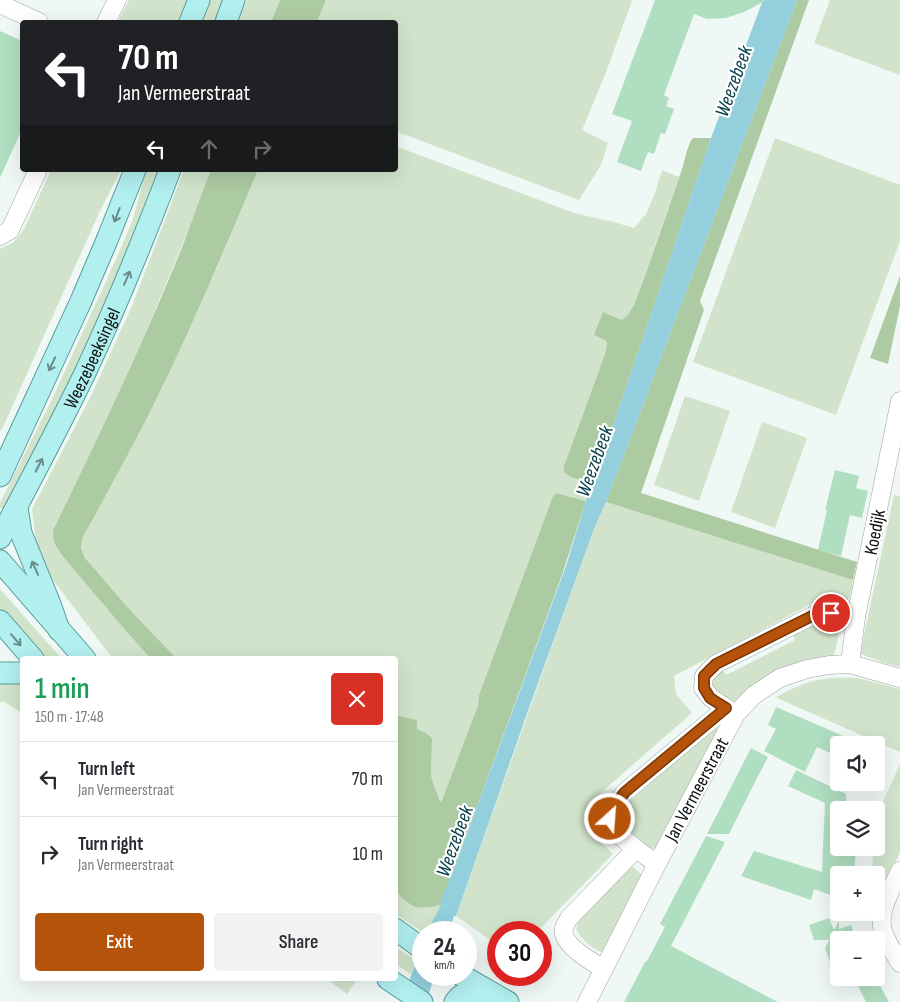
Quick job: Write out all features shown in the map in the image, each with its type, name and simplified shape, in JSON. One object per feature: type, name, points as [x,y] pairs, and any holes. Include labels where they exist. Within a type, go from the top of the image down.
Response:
[{"type":"main road","points":[[191,20],[199,0]]},
{"type":"main road","points":[[227,20],[234,0]]},
{"type":"main road","name":"Weezebeeksingel","points":[[0,476],[81,301],[134,172]]},
{"type":"main road","name":"Weezebeeksingel","points":[[0,538],[64,417],[86,370],[143,240],[169,172]]},
{"type":"main road","points":[[0,445],[26,419]]},
{"type":"main road","points":[[16,508],[21,533],[59,630]]},
{"type":"main road","points":[[0,560],[82,656]]},
{"type":"main road","points":[[0,621],[30,656]]},
{"type":"main road","points":[[0,673],[20,673]]},
{"type":"main road","points":[[398,931],[412,942]]},
{"type":"main road","points":[[395,983],[422,1002]]},
{"type":"main road","points":[[477,984],[500,998]]},
{"type":"main road","points":[[455,1002],[459,996],[466,992],[500,998]]},
{"type":"street","points":[[107,20],[117,0]]},
{"type":"street","points":[[0,4],[34,20]]},
{"type":"street","points":[[0,236],[10,230],[37,172]]},
{"type":"street","name":"Koedijk","points":[[850,664],[856,617],[900,401]]},
{"type":"street","points":[[731,711],[710,698],[704,688],[704,676],[716,664],[814,615],[831,613],[856,617]]},
{"type":"street","name":"Jan Vermeerstraat","points":[[657,864],[613,830],[610,819],[614,806],[625,792],[731,711],[780,678],[807,669],[850,664],[900,678]]},
{"type":"street","name":"Jan Vermeerstraat","points":[[591,994],[657,864],[731,711]]},
{"type":"street","name":"Jan Vermeerstraat","points":[[604,969],[580,954],[565,938],[564,928],[570,917],[636,849]]},
{"type":"street","points":[[900,871],[885,904],[882,919],[883,930],[900,963]]},
{"type":"green space","points":[[129,0],[190,0],[182,20],[119,20]]},
{"type":"green space","points":[[208,0],[225,0],[216,20],[200,20]]},
{"type":"green space","points":[[247,0],[280,0],[272,20],[239,20]]},
{"type":"green space","points":[[280,0],[326,0],[318,20],[272,20]]},
{"type":"green space","points":[[326,0],[632,1],[605,75],[582,130],[608,143],[601,165],[579,200],[398,132],[398,20],[318,20]]},
{"type":"green space","points":[[797,0],[809,0],[700,301],[704,310],[641,493],[857,562],[853,580],[606,502]]},
{"type":"green space","points":[[830,0],[900,0],[900,75],[814,43]]},
{"type":"green space","points":[[693,138],[711,138],[593,485],[571,477],[564,472],[564,466],[605,354],[606,341],[594,335],[603,312],[622,320],[634,305],[677,184],[688,147]]},
{"type":"green space","points":[[775,138],[900,185],[900,241],[836,415],[693,362]]},
{"type":"green space","points":[[398,147],[574,213],[634,228],[646,214],[662,170],[679,177],[634,305],[622,320],[594,335],[606,341],[605,354],[564,466],[571,477],[593,485],[586,501],[556,493],[553,496],[479,695],[478,705],[440,802],[431,776],[432,738],[417,729],[417,720],[398,716],[398,656],[174,656],[132,612],[85,558],[81,548],[83,537],[151,410],[218,265],[257,172],[398,172]]},
{"type":"green space","points":[[50,172],[120,172],[99,213],[0,431],[0,249],[12,243],[25,227]]},
{"type":"green space","points":[[145,172],[159,172],[90,338],[56,411],[4,510],[0,508],[0,503],[52,399],[133,219]]},
{"type":"green space","points":[[183,172],[210,172],[133,363],[54,528],[57,548],[148,656],[111,656],[43,567],[36,543],[32,509],[90,398],[132,306]]},
{"type":"green space","points":[[210,172],[257,172],[179,351],[151,410],[83,537],[81,548],[85,558],[132,612],[174,656],[148,656],[66,560],[56,545],[53,533],[153,317]]},
{"type":"green space","points":[[900,276],[900,306],[888,364],[870,358]]},
{"type":"green space","points":[[685,396],[730,411],[699,501],[654,485]]},
{"type":"green space","points":[[762,422],[807,438],[775,528],[731,512]]},
{"type":"green space","points":[[556,493],[586,501],[562,575],[441,905],[425,908],[415,907],[398,894],[398,716],[417,720],[417,729],[432,738],[431,776],[440,802],[478,705],[479,695],[553,496]]},
{"type":"green space","points":[[894,495],[900,496],[900,667],[861,654]]},
{"type":"green space","points":[[606,502],[853,580],[852,591],[848,600],[843,605],[828,601],[813,603],[674,676],[676,694],[692,713],[588,804],[589,822],[595,837],[613,854],[548,921],[487,921],[487,938],[477,931],[477,921],[463,921],[456,916],[594,529]]},
{"type":"green space","points":[[0,589],[59,656],[40,656],[0,610]]},
{"type":"green space","points":[[819,620],[828,621],[838,628],[838,639],[834,655],[826,657],[732,705],[708,685],[720,665],[726,675],[795,640],[790,629]]},
{"type":"green space","points":[[833,678],[858,678],[900,689],[900,752],[885,745],[885,736],[863,736],[776,697],[802,685]]},
{"type":"green space","points":[[0,680],[20,682],[20,712],[3,701],[0,702]]},
{"type":"green space","points":[[716,727],[717,734],[656,847],[650,849],[628,837],[622,824],[623,812],[627,804],[682,753]]},
{"type":"green space","points":[[900,764],[900,852],[885,885],[885,866],[872,866],[873,856],[885,856],[885,801],[883,801]]},
{"type":"green space","points":[[627,862],[642,875],[605,949],[601,952],[590,946],[578,933],[576,930],[578,922],[583,913]]},
{"type":"green space","points":[[398,894],[415,907],[425,908],[441,905],[433,921],[412,921],[412,925],[398,916]]},
{"type":"green space","points":[[398,949],[412,958],[411,974],[398,966]]},
{"type":"green space","points":[[330,981],[356,981],[347,994]]},
{"type":"water","name":"Weezebeek","points":[[763,0],[797,0],[606,502],[594,529],[456,916],[454,916],[452,921],[433,921],[441,905],[440,903],[566,566],[586,501],[711,138]]},
{"type":"water","points":[[412,973],[412,986],[431,986],[426,1002],[401,1002]]},
{"type":"building","points":[[655,0],[767,0],[744,12],[726,18],[707,19],[694,14],[664,95],[669,98],[666,106],[674,109],[665,134],[661,133],[654,154],[648,152],[641,171],[617,162],[632,121],[612,114]]},
{"type":"building","points":[[0,31],[20,40],[20,133],[0,178]]},
{"type":"building","points":[[835,470],[859,476],[856,488],[868,491],[862,518],[850,515],[841,556],[818,550]]},
{"type":"building","points":[[776,707],[843,736],[830,736],[830,753],[817,747],[805,772],[764,751],[776,729],[768,725]]},
{"type":"building","points":[[751,748],[768,757],[729,834],[707,834]]},
{"type":"building","points":[[796,770],[830,786],[830,791],[840,791],[846,794],[846,801],[830,801],[830,856],[855,856],[855,866],[830,866],[830,895],[814,889],[811,900],[741,876],[754,851],[822,872],[825,803],[788,786]]},
{"type":"building","points":[[706,836],[725,842],[671,946],[778,1002],[624,1002],[665,927],[660,924]]},
{"type":"building","points":[[829,918],[834,930],[839,921],[839,929],[851,925],[853,931],[830,931],[830,963],[825,948],[829,940],[814,940],[809,925]]},
{"type":"building","points":[[858,986],[880,986],[889,1002],[866,1002]]},
{"type":"route","points":[[610,819],[614,806],[625,792],[726,708],[710,698],[704,688],[704,676],[716,664],[814,615],[831,613]]}]
